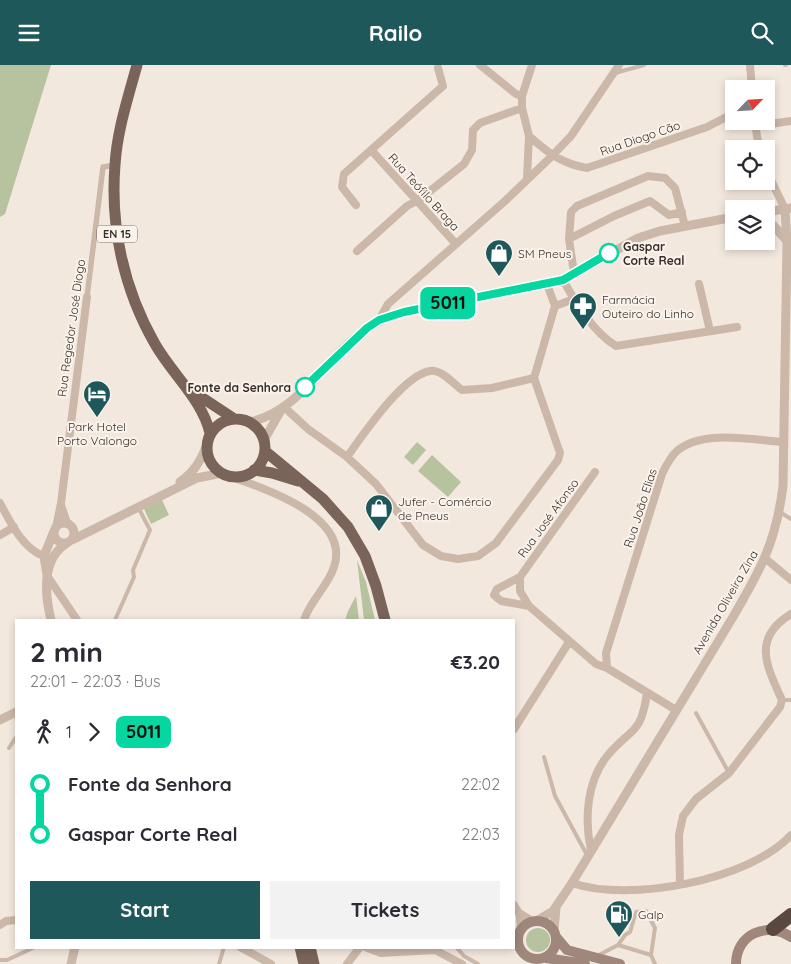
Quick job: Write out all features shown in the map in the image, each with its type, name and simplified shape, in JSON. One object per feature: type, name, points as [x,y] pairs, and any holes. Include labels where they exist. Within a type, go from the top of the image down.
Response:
[{"type":"highway","points":[[773,929],[791,915]]},
{"type":"main road","name":"EN 15","points":[[137,65],[122,122],[115,165],[116,231],[126,277],[148,331],[158,350],[186,387],[203,414],[208,439]]},
{"type":"main road","name":"EN 15","points":[[186,387],[212,407],[233,418]]},
{"type":"main road","points":[[264,445],[261,462],[254,471],[244,476],[227,475],[210,461],[208,439],[222,421],[233,418],[250,422],[259,429],[264,445],[300,482],[324,499],[348,527],[365,556],[376,586],[385,619]]},
{"type":"main road","points":[[254,471],[273,473],[300,482]]},
{"type":"main road","points":[[535,921],[544,922],[567,950],[597,961],[620,964]]},
{"type":"main road","name":"Avenida Oliveira Zina","points":[[521,929],[535,921]]},
{"type":"main road","points":[[521,929],[518,941],[521,951],[529,962],[546,958],[585,964]]},
{"type":"main road","points":[[734,963],[739,947],[748,937],[759,931],[773,929],[791,937]]},
{"type":"main road","name":"Avenida Oliveira Zina","points":[[546,958],[555,949],[555,934]]},
{"type":"main road","points":[[303,949],[311,960]]},
{"type":"main road","points":[[520,964],[521,951]]},
{"type":"street","points":[[480,65],[516,94],[522,96]]},
{"type":"street","points":[[528,179],[529,136],[522,108],[522,96],[532,65]]},
{"type":"street","points":[[379,320],[388,304],[528,179],[571,136],[619,65]]},
{"type":"street","points":[[750,65],[751,80]]},
{"type":"street","name":"Rua Teófilo Braga","points":[[438,68],[443,86],[372,151],[456,244]]},
{"type":"street","points":[[357,251],[416,200],[420,199],[464,164],[472,149],[472,130],[480,123],[522,108]]},
{"type":"street","name":"Rua Diogo Cão","points":[[529,136],[552,156],[573,166],[586,167],[708,127],[725,118]]},
{"type":"street","points":[[775,122],[791,121]]},
{"type":"street","points":[[356,205],[342,187],[344,174],[372,151]]},
{"type":"street","name":"Rua Regedor José Diogo","points":[[55,529],[61,503],[103,167],[115,165]]},
{"type":"street","points":[[574,273],[569,239],[571,212],[577,207],[648,176],[665,178],[676,188],[685,226]]},
{"type":"street","points":[[775,185],[788,209],[775,211]]},
{"type":"street","points":[[569,239],[614,216],[650,201],[669,215],[682,212]]},
{"type":"street","name":"Avenida Oliveira Zina","points":[[535,921],[556,908],[572,883],[766,559],[780,512],[784,442],[789,239],[788,209]]},
{"type":"street","points":[[250,422],[271,416],[284,407],[351,341],[379,320],[404,312],[563,280],[638,238],[685,226],[725,219]]},
{"type":"street","points":[[775,226],[789,239]]},
{"type":"street","points":[[563,280],[574,299],[605,339],[616,346],[737,327]]},
{"type":"street","points":[[284,407],[308,429],[347,457],[376,484],[423,545],[441,556],[458,559],[478,556],[496,543],[558,460],[560,453],[534,379],[555,306],[547,284]]},
{"type":"street","points":[[699,284],[710,331]]},
{"type":"street","points":[[555,306],[574,299]]},
{"type":"street","points":[[347,457],[386,404],[414,378],[430,371],[441,373],[462,390],[492,388],[534,379]]},
{"type":"street","points":[[264,445],[284,407]]},
{"type":"street","name":"Rua João Elias","points":[[607,668],[606,653],[662,474],[676,452],[694,441],[713,438],[784,442]]},
{"type":"street","points":[[162,495],[192,474],[202,459],[208,439]]},
{"type":"street","name":"Rua José Afonso","points":[[529,606],[501,601],[494,595],[497,589],[520,577],[595,472]]},
{"type":"street","points":[[41,558],[58,551],[69,542],[103,524],[197,478],[227,475],[295,503],[324,526],[333,540],[335,551],[334,568],[305,619]]},
{"type":"street","points":[[0,503],[14,527],[41,558],[48,577],[76,619]]},
{"type":"street","name":"Rua Regedor José Diogo","points":[[61,503],[70,525]]},
{"type":"street","points":[[41,558],[55,529],[61,524],[88,528],[103,524]]},
{"type":"street","points":[[69,542],[75,534],[70,525]]},
{"type":"street","points":[[0,535],[14,527]]},
{"type":"street","points":[[55,529],[57,541],[69,542]]},
{"type":"street","points":[[29,546],[42,547],[49,542]]},
{"type":"street","points":[[51,619],[47,599],[48,577],[50,566],[58,551]]},
{"type":"street","points":[[766,559],[791,581]]},
{"type":"street","name":"Rua José Afonso","points":[[520,577],[520,591],[529,606],[569,642],[596,664],[607,668],[676,710]]},
{"type":"street","points":[[680,884],[679,835],[683,816],[696,799],[729,773],[774,715],[782,699],[766,659],[766,640],[776,623],[791,614]]},
{"type":"street","points":[[515,727],[569,642]]},
{"type":"street","points":[[591,659],[603,656],[606,653]]},
{"type":"street","points":[[589,853],[588,808],[591,790],[598,771],[608,755],[637,728],[644,717],[648,693]]},
{"type":"street","points":[[0,720],[15,712]]},
{"type":"street","points":[[572,883],[628,892],[680,884],[759,860],[784,843],[791,835]]},
{"type":"street","points":[[515,908],[535,921]]},
{"type":"street","points":[[515,908],[521,919],[521,929]]},
{"type":"street","name":"Avenida Oliveira Zina","points":[[555,934],[556,908]]},
{"type":"street","points":[[0,925],[6,921],[15,920]]},
{"type":"street","points":[[71,964],[75,949]]},
{"type":"street","points":[[244,949],[271,964]]},
{"type":"street","points":[[347,964],[358,949]]},
{"type":"street","points":[[370,949],[381,953],[435,950],[462,964]]},
{"type":"lane","points":[[613,74],[644,65]]},
{"type":"lane","points":[[115,619],[134,577],[133,570],[150,530],[138,507]]},
{"type":"lane","points":[[780,512],[791,519]]},
{"type":"lane","points":[[782,699],[791,700]]},
{"type":"lane","points":[[696,713],[729,773]]},
{"type":"lane","points":[[9,748],[15,739]]},
{"type":"lane","points":[[544,757],[555,796],[589,853]]},
{"type":"lane","points":[[597,961],[618,945],[625,935],[630,932],[636,912],[646,911],[655,928],[651,955],[655,964]]},
{"type":"lane","points":[[618,945],[651,955]]},
{"type":"lane","points":[[0,960],[7,960],[31,949]]},
{"type":"lane","points":[[219,964],[223,949]]},
{"type":"lane","points":[[458,949],[464,956],[478,964]]},
{"type":"green space","points":[[0,65],[51,65],[5,214],[0,217]]},
{"type":"green space","points":[[417,442],[426,450],[413,465],[404,457]]},
{"type":"green space","points":[[432,455],[461,482],[448,497],[418,471]]},
{"type":"green space","points":[[162,500],[169,515],[151,524],[144,509]]},
{"type":"green space","points":[[357,560],[366,582],[375,619],[364,619]]},
{"type":"green space","points":[[356,596],[359,619],[345,619]]},
{"type":"green space","points":[[533,928],[543,928],[550,935],[550,945],[543,952],[533,952],[526,945],[526,935]]},
{"type":"bus line","name":"5011","points":[[305,387],[351,341],[379,320],[404,312],[563,280],[609,253]]},
{"type":"place","name":"Gaspar Corte Real","points":[[609,253]]},
{"type":"place","name":"SM Pneus","points":[[499,277]]},
{"type":"place","name":"Farmácia Outeiro do Linho","points":[[583,330]]},
{"type":"place","name":"Fonte da Senhora","points":[[305,387]]},
{"type":"place","name":"Park Hotel Porto Valongo","points":[[97,418]]},
{"type":"place","name":"Jufer - Comércio de Pneus","points":[[379,532]]},
{"type":"place","name":"Galp","points":[[619,938]]}]
